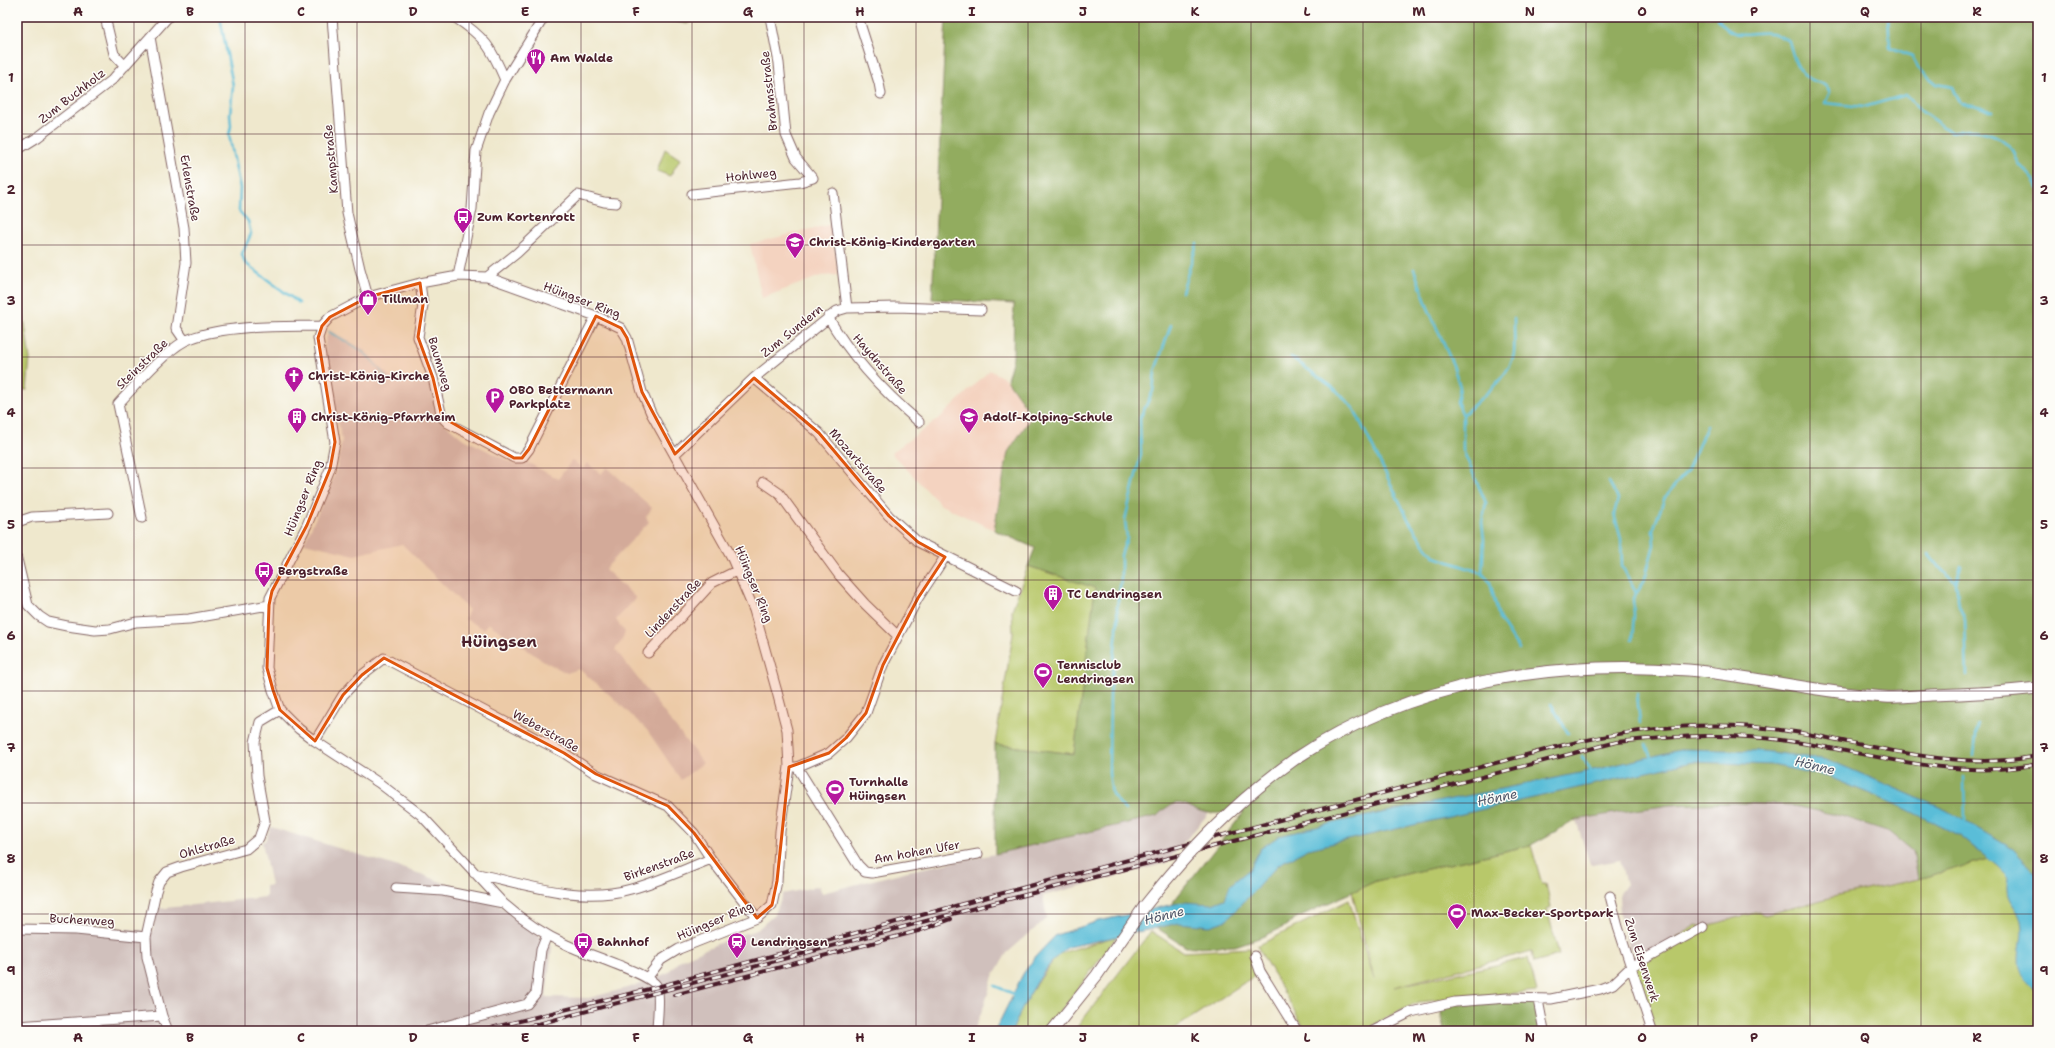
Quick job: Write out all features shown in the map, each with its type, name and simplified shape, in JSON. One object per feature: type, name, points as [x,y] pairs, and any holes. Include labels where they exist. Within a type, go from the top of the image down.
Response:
[{"type":"main road","points":[[1052,1031],[1097,975],[1144,907],[1169,875],[1207,833],[1238,803],[1295,759],[1323,741],[1353,725],[1409,702],[1446,690],[1520,674],[1616,668],[1654,668],[1689,671],[1850,694],[1888,697],[1970,695],[2038,688]]},
{"type":"street","points":[[105,17],[114,54],[125,66]]},
{"type":"street","name":"Zum Buchholz","points":[[17,150],[38,137],[112,80],[168,17]]},
{"type":"street","name":"Kampstraße","points":[[332,17],[348,213],[360,269],[368,297]]},
{"type":"street","points":[[454,17],[476,31],[486,41],[494,54],[505,80]]},
{"type":"street","points":[[458,276],[472,209],[476,151],[489,113],[505,80],[544,17]]},
{"type":"street","name":"Brahmsstraße","points":[[770,17],[779,62],[786,135],[796,158],[813,178]]},
{"type":"street","points":[[858,17],[879,83],[881,94]]},
{"type":"street","name":"Erlenstraße","points":[[150,37],[184,228],[186,263],[176,328],[185,341]]},
{"type":"street","name":"Hohlweg","points":[[692,194],[800,182],[813,178]]},
{"type":"street","points":[[833,193],[846,308]]},
{"type":"street","points":[[487,277],[517,253],[578,195],[604,202],[616,203]]},
{"type":"street","name":"Hüingser Ring","points":[[280,710],[268,668],[269,605],[272,591],[307,526],[330,469],[335,442],[318,338],[322,326],[330,317],[368,297],[420,283],[458,276],[487,277],[596,316],[620,328],[627,338],[642,392],[651,413],[738,570],[754,610],[777,692],[793,767],[780,831],[777,881],[772,905],[757,918],[678,949],[661,960],[647,978]]},
{"type":"street","name":"Baumweg","points":[[420,283],[423,304],[418,337],[434,378],[442,417],[448,422],[514,458],[522,458],[530,449],[596,316]]},
{"type":"street","name":"Zum Sundern","points":[[675,454],[754,378],[828,317],[846,308],[897,307],[981,310]]},
{"type":"street","name":"Haydnstraße","points":[[828,317],[837,332],[863,365],[894,400],[919,422]]},
{"type":"street","name":"Steinstraße","points":[[142,518],[118,404],[172,349],[185,341],[204,333],[262,327],[322,326]]},
{"type":"street","name":"Mozartstraße","points":[[754,378],[819,433],[889,516],[918,542],[945,557],[1016,591]]},
{"type":"street","points":[[763,482],[779,493],[839,575],[865,604],[898,636]]},
{"type":"street","points":[[17,522],[32,517],[108,513]]},
{"type":"street","points":[[793,767],[829,753],[846,738],[866,713],[874,688],[898,636],[918,598],[945,557]]},
{"type":"street","points":[[17,560],[28,605],[39,616],[48,622],[67,626],[95,630],[110,629],[136,622],[189,619],[269,605]]},
{"type":"street","name":"Lindenstraße","points":[[648,653],[712,583],[738,570]]},
{"type":"street","name":"Weberstraße","points":[[315,741],[343,695],[362,675],[384,658],[564,753],[596,774],[668,806],[694,833],[711,859],[757,918]]},
{"type":"street","points":[[280,710],[315,741],[379,783],[420,815],[503,903],[518,916],[547,935],[578,950],[647,978],[657,987],[657,1031]]},
{"type":"street","name":"Ohlstraße","points":[[168,1031],[162,1016],[147,957],[146,937],[159,882],[167,872],[180,866],[246,849],[259,838],[265,821],[258,776],[256,737],[260,722],[280,710]]},
{"type":"street","name":"Am hohen Ufer","points":[[793,767],[858,865],[865,872],[872,873],[978,854]]},
{"type":"street","name":"Birkenstraße","points":[[474,873],[555,892],[598,894],[631,889],[711,859]]},
{"type":"street","points":[[396,888],[443,891],[503,903]]},
{"type":"street","name":"Zum Eisenwerk","points":[[1610,896],[1618,927],[1652,1031]]},
{"type":"street","points":[[1373,1031],[1411,1012],[1455,1002],[1508,998],[1538,1000],[1600,989],[1613,984],[1632,966],[1703,927]]},
{"type":"street","name":"Buchenweg","points":[[17,929],[76,930],[146,937]]},
{"type":"street","points":[[427,1031],[527,1004],[536,993],[541,950],[547,935]]},
{"type":"street","points":[[1254,956],[1260,970],[1297,1031]]},
{"type":"street","points":[[1538,1000],[1544,1031]]},
{"type":"street","points":[[17,1026],[162,1016]]},
{"type":"highlighted area","points":[[420,283],[423,305],[418,337],[433,378],[442,417],[514,458],[522,458],[529,449],[596,316],[621,328],[627,338],[642,392],[675,454],[754,378],[819,433],[889,516],[918,542],[945,557],[918,598],[883,665],[866,713],[846,738],[829,753],[789,767],[777,881],[772,905],[757,918],[694,833],[668,806],[596,774],[564,753],[384,658],[362,675],[343,695],[315,741],[299,729],[280,710],[267,668],[269,605],[272,591],[307,525],[330,469],[335,442],[318,338],[322,326],[330,317],[368,297]]},
{"type":"shaded area","name":"Christ-König-Kindergarten","points":[[832,224],[838,275],[821,276],[762,298],[750,244]]},
{"type":"shaded area","points":[[329,330],[363,349],[390,377],[398,381],[430,379],[437,417],[462,438],[514,464],[527,462],[558,479],[572,460],[583,469],[587,463],[601,474],[607,467],[652,508],[646,517],[649,522],[605,569],[636,598],[616,620],[625,632],[621,642],[615,649],[703,763],[681,780],[647,730],[611,696],[579,669],[567,673],[542,660],[488,623],[484,629],[465,619],[469,610],[402,544],[355,555],[304,543],[331,485],[338,464],[342,440],[324,357],[325,343]]},
{"type":"shaded area","name":"Adolf-Kolping-Schule","points":[[990,370],[1007,380],[1032,415],[1008,452],[994,530],[941,505],[891,453],[942,416]]},
{"type":"shaded area","points":[[1181,803],[1209,813],[1166,863],[1043,896],[1047,918],[1007,953],[993,976],[986,1000],[974,1031],[17,1031],[17,925],[81,926],[153,931],[157,909],[266,897],[266,886],[271,885],[262,842],[265,841],[271,827],[424,875],[456,888],[484,894],[552,946],[546,997],[589,998],[638,985],[667,973],[680,960],[731,938],[757,930],[775,914],[783,894],[819,886],[822,893],[908,871],[995,854],[1157,816],[1166,806]]},
{"type":"shaded area","points":[[1734,803],[1790,805],[1841,816],[1890,832],[1913,851],[1918,879],[1833,897],[1765,915],[1757,912],[1711,925],[1696,925],[1649,955],[1635,953],[1629,947],[1620,914],[1619,895],[1626,885],[1620,860],[1593,865],[1590,864],[1576,820],[1670,805]]},
{"type":"green space","points":[[654,17],[697,17],[687,24]]},
{"type":"green space","points":[[946,17],[2038,17],[2038,890],[2006,854],[1918,879],[1913,851],[1890,832],[1841,816],[1790,805],[1734,803],[1670,805],[1576,820],[1531,845],[1376,881],[1296,918],[1284,927],[1262,937],[1235,946],[1186,947],[1154,926],[1244,812],[1209,813],[1178,803],[1165,809],[1157,816],[995,854],[995,744],[1074,754],[1095,588],[1028,566],[1035,548],[994,530],[1008,452],[1032,416],[1007,380],[1013,358],[1014,304],[932,299]]},
{"type":"green space","points":[[665,149],[680,159],[670,176],[657,171]]},
{"type":"green space","points":[[17,304],[22,304],[30,359],[27,390],[17,389]]},
{"type":"green space","name":"Tennisclub Lendringsen","points":[[1028,566],[1096,587],[1074,754],[995,744],[1013,634],[1012,610]]},
{"type":"green space","points":[[1531,845],[1542,884],[1546,884],[1551,907],[1547,909],[1559,955],[1534,962],[1532,951],[1394,987],[1528,958],[1537,991],[1418,1002],[1360,1031],[1306,1031],[1257,946],[1349,900],[1374,979],[1352,892],[1376,881]]},
{"type":"green space","points":[[2006,854],[2038,890],[2038,1031],[1652,1031],[1632,966],[1696,925],[1703,927],[1758,912],[1765,915],[1833,897],[1918,879]]},
{"type":"green space","points":[[1151,931],[1183,952],[1250,948],[1256,975],[1171,1031],[1074,1031]]},
{"type":"green space","points":[[1117,936],[1061,1011],[1041,1031],[1012,1031],[1024,1002],[1058,954]]},
{"type":"green space","points":[[1538,1000],[1544,1031],[1444,1031],[1440,1005]]},
{"type":"water","name":"Hönne","points":[[1684,749],[1763,751],[1829,760],[1946,810],[2013,849],[2038,875],[2038,993],[2024,977],[2019,965],[2022,928],[2017,910],[2007,893],[2008,877],[1997,866],[1960,836],[1904,808],[1829,777],[1772,765],[1692,762],[1308,849],[1279,864],[1227,920],[1210,926],[1179,923],[1068,947],[1042,974],[1028,997],[1012,1031],[995,1031],[1023,974],[1036,956],[1056,935],[1099,921],[1183,902],[1212,904],[1225,899],[1230,885],[1250,869],[1260,849],[1279,836],[1337,822],[1580,773]]},
{"type":"waterway","points":[[220,17],[233,86],[230,114],[231,126],[229,135],[240,188],[239,211],[248,221],[251,234],[242,254],[245,263],[299,303]]},
{"type":"waterway","points":[[1717,17],[1723,25],[1735,33],[1772,33],[1789,41],[1795,60],[1803,73],[1807,77],[1822,83],[1830,92],[1825,103],[1864,107],[1906,95],[1921,111],[1952,133],[1968,130],[1984,132],[2000,138],[2013,151],[2020,165],[2033,178],[2038,187]]},
{"type":"waterway","points":[[1888,17],[1890,47],[1912,56],[1919,69],[1937,84],[1953,87],[1961,104],[1975,105],[1992,111]]},
{"type":"waterway","points":[[1182,292],[1197,244]]},
{"type":"waterway","points":[[1414,269],[1428,308],[1453,365],[1460,387],[1457,402],[1463,415],[1463,450],[1486,503],[1482,522],[1484,540],[1482,573],[1490,582],[1499,618],[1519,649]]},
{"type":"waterway","points":[[1463,415],[1493,387],[1507,370],[1512,361],[1514,353],[1514,319]]},
{"type":"waterway","points":[[1125,810],[1112,794],[1109,773],[1110,695],[1118,620],[1117,607],[1121,580],[1121,555],[1127,538],[1125,520],[1141,454],[1140,418],[1153,391],[1155,371],[1171,325]]},
{"type":"waterway","points":[[329,332],[361,351],[373,362],[386,378]]},
{"type":"waterway","points":[[1291,357],[1335,389],[1354,409],[1409,521],[1424,544],[1435,557],[1482,573]]},
{"type":"waterway","points":[[1632,640],[1634,615],[1633,598],[1644,582],[1654,545],[1653,530],[1665,497],[1687,471],[1707,426]]},
{"type":"waterway","points":[[1609,482],[1618,499],[1614,514],[1621,539],[1622,566],[1636,593]]},
{"type":"waterway","points":[[1929,554],[1943,571],[1956,583]]},
{"type":"waterway","points":[[1961,566],[1956,583],[1959,606],[1965,620],[1967,676]]},
{"type":"waterway","points":[[1637,694],[1640,723]]},
{"type":"waterway","points":[[1551,704],[1568,733]]},
{"type":"waterway","points":[[1974,755],[1977,725]]},
{"type":"waterway","points":[[1646,745],[1652,760]]},
{"type":"waterway","points":[[1582,756],[1592,773]]},
{"type":"waterway","points":[[1964,777],[1965,822]]},
{"type":"waterway","points":[[995,986],[1014,994]]},
{"type":"waterway","points":[[1682,1028],[1736,1031]]},
{"type":"railway","points":[[479,1031],[657,987],[988,897],[1564,745],[1593,739],[1679,727],[1736,726],[1795,732],[1885,750],[1946,759],[1977,761],[2007,760],[2038,756]]},
{"type":"railway","points":[[512,1031],[990,904],[1617,742],[1706,736],[1751,737],[1795,742],[1886,759],[1947,768],[2008,768],[2038,764]]},
{"type":"railway","points":[[674,995],[918,931],[951,919]]},
{"type":"place","name":"Am Walde","points":[[536,75]]},
{"type":"place","name":"Zum Kortenrott","points":[[463,234]]},
{"type":"place","name":"Christ-König-Kindergarten","points":[[795,259]]},
{"type":"place","name":"Tillman","points":[[368,316]]},
{"type":"place","name":"Christ-König-Kirche","points":[[294,393]]},
{"type":"place","name":"OBO Bettermann Parkplatz","points":[[495,414]]},
{"type":"place","name":"Christ-König-Pfarrheim","points":[[297,434]]},
{"type":"place","name":"Adolf-Kolping-Schule","points":[[969,434]]},
{"type":"place","name":"Bergstraße","points":[[264,588]]},
{"type":"place","name":"TC Lendringsen","points":[[1053,611]]},
{"type":"place","name":"Tennisclub Lendringsen","points":[[1043,689]]},
{"type":"place","name":"Turnhalle Hüingsen","points":[[835,806]]},
{"type":"place","name":"Max-Becker-Sportpark","points":[[1457,930]]},
{"type":"place","name":"Bahnhof","points":[[583,959]]},
{"type":"place","name":"Lendringsen","points":[[737,959]]},
{"type":"district","name":"Hüingsen","points":[[499,641]]}]
